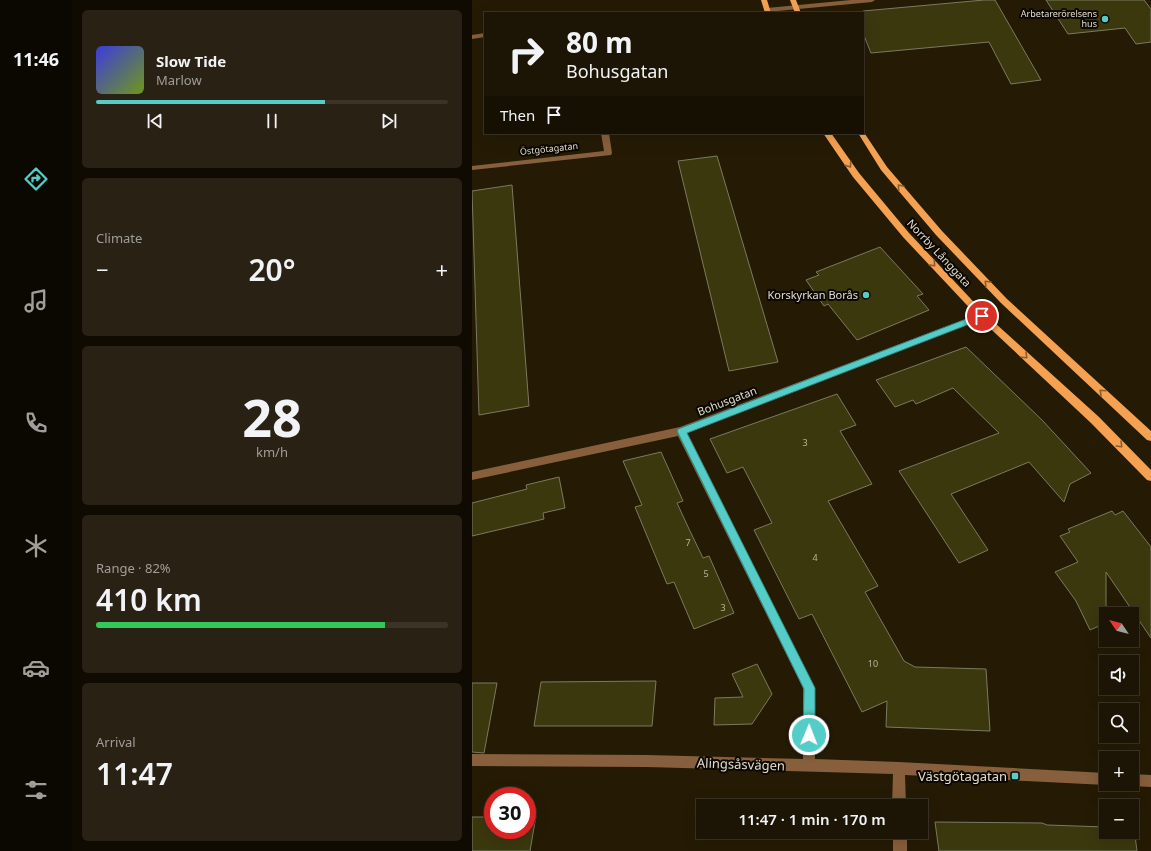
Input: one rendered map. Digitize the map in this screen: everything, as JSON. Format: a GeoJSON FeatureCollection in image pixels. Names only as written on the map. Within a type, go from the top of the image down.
{"type":"FeatureCollection","features":[{"type":"Feature","properties":{"kind":"main road"},"geometry":{"type":"LineString","coordinates":[[764,0],[768,11]]}},
{"type":"Feature","properties":{"kind":"main road"},"geometry":{"type":"LineString","coordinates":[[793,0],[796,10]]}},
{"type":"Feature","properties":{"kind":"main road","name":"Norrby Långgata"},"geometry":{"type":"LineString","coordinates":[[828,134],[856,175],[906,235],[982,316],[1095,420],[1151,477]]}},
{"type":"Feature","properties":{"kind":"main road","name":"Norrby Långgata"},"geometry":{"type":"LineString","coordinates":[[863,134],[884,168],[949,244],[1004,301],[1151,437]]}},
{"type":"Feature","properties":{"kind":"street"},"geometry":{"type":"LineString","coordinates":[[768,11],[796,10],[872,0]]}},
{"type":"Feature","properties":{"kind":"street"},"geometry":{"type":"LineString","coordinates":[[472,36],[484,35]]}},
{"type":"Feature","properties":{"kind":"street","name":"Östgötagatan"},"geometry":{"type":"LineString","coordinates":[[472,168],[608,153],[605,134]]}},
{"type":"Feature","properties":{"kind":"street","name":"Bohusgatan"},"geometry":{"type":"LineString","coordinates":[[472,476],[681,431],[982,316]]}},
{"type":"Feature","properties":{"kind":"street"},"geometry":{"type":"LineString","coordinates":[[681,431],[809,688],[809,766]]}},
{"type":"Feature","properties":{"kind":"street","name":"Alingsåsvägen"},"geometry":{"type":"LineString","coordinates":[[472,760],[647,762],[899,768],[1099,779]]}},
{"type":"Feature","properties":{"kind":"street"},"geometry":{"type":"LineString","coordinates":[[899,768],[899,799]]}},
{"type":"Feature","properties":{"kind":"street"},"geometry":{"type":"LineString","coordinates":[[1139,780],[1151,781]]}},
{"type":"Feature","properties":{"kind":"street"},"geometry":{"type":"LineString","coordinates":[[900,839],[900,851]]}},
{"type":"Feature","properties":{"kind":"building"},"geometry":{"type":"Polygon","coordinates":[[[995,0],[1041,80],[1011,84],[989,42],[871,53],[864,36],[863,11],[995,0]]]}},
{"type":"Feature","properties":{"kind":"building","name":"Arbetarerörelsens hus"},"geometry":{"type":"Polygon","coordinates":[[[1046,0],[1144,0],[1151,9],[1151,42],[1136,44],[1125,28],[1068,34],[1046,0]]]}},
{"type":"Feature","properties":{"kind":"building"},"geometry":{"type":"Polygon","coordinates":[[[717,156],[778,362],[729,371],[678,161],[717,156]]]}},
{"type":"Feature","properties":{"kind":"building"},"geometry":{"type":"Polygon","coordinates":[[[512,185],[529,406],[479,415],[472,191],[512,185]]]}},
{"type":"Feature","properties":{"kind":"building","name":"Korskyrkan Borås"},"geometry":{"type":"Polygon","coordinates":[[[880,247],[923,294],[917,296],[929,310],[857,340],[828,304],[824,306],[806,280],[819,275],[816,272],[880,247]]]}},
{"type":"Feature","properties":{"kind":"building"},"geometry":{"type":"Polygon","coordinates":[[[966,347],[1042,420],[1091,473],[1070,484],[1064,502],[1029,462],[951,494],[988,550],[959,563],[899,471],[999,433],[953,388],[916,404],[913,400],[895,407],[876,380],[966,347]]]}},
{"type":"Feature","properties":{"kind":"building"},"geometry":{"type":"Polygon","coordinates":[[[837,394],[856,425],[840,431],[872,484],[828,501],[878,586],[865,592],[904,661],[915,667],[986,669],[990,731],[886,727],[887,701],[862,712],[812,614],[799,619],[754,530],[772,523],[743,467],[727,473],[710,439],[837,394]]]}},
{"type":"Feature","properties":{"kind":"building"},"geometry":{"type":"Polygon","coordinates":[[[661,452],[683,501],[677,503],[703,558],[709,556],[734,613],[694,629],[674,582],[667,584],[635,507],[642,505],[623,461],[661,452]]]}},
{"type":"Feature","properties":{"kind":"building"},"geometry":{"type":"Polygon","coordinates":[[[559,477],[565,508],[543,513],[544,519],[472,536],[472,503],[527,489],[526,485],[559,477]]]}},
{"type":"Feature","properties":{"kind":"building"},"geometry":{"type":"Polygon","coordinates":[[[1112,511],[1115,515],[1123,511],[1151,547],[1151,638],[1139,620],[1139,607],[1130,607],[1106,572],[1106,607],[1099,607],[1099,626],[1090,630],[1076,601],[1055,572],[1078,562],[1060,536],[1070,532],[1068,529],[1112,511]]]}},
{"type":"Feature","properties":{"kind":"building"},"geometry":{"type":"Polygon","coordinates":[[[757,664],[772,694],[752,724],[714,725],[715,698],[743,697],[732,674],[757,664]]]}},
{"type":"Feature","properties":{"kind":"building"},"geometry":{"type":"Polygon","coordinates":[[[656,681],[652,726],[534,726],[541,682],[656,681]]]}},
{"type":"Feature","properties":{"kind":"building"},"geometry":{"type":"Polygon","coordinates":[[[472,683],[497,683],[484,753],[472,752],[472,683]]]}},
{"type":"Feature","properties":{"kind":"building"},"geometry":{"type":"Polygon","coordinates":[[[472,817],[484,817],[484,839],[532,839],[530,851],[472,851],[472,817]]]}},
{"type":"Feature","properties":{"kind":"building"},"geometry":{"type":"Polygon","coordinates":[[[935,822],[1042,823],[1047,825],[1099,827],[1099,839],[1135,839],[1137,851],[939,851],[935,822]]]}},
{"type":"Feature","properties":{"kind":"place","name":"Arbetarerörelsens hus"},"geometry":{"type":"Point","coordinates":[1105,19]}},
{"type":"Feature","properties":{"kind":"place","name":"Korskyrkan Borås"},"geometry":{"type":"Point","coordinates":[866,295]}},
{"type":"Feature","properties":{"kind":"place","name":"Västgötagatan"},"geometry":{"type":"Point","coordinates":[1015,776]}},
{"type":"Feature","properties":{"kind":"route"},"geometry":{"type":"LineString","coordinates":[[809,735],[809,688],[681,431],[982,316]]}}]}
